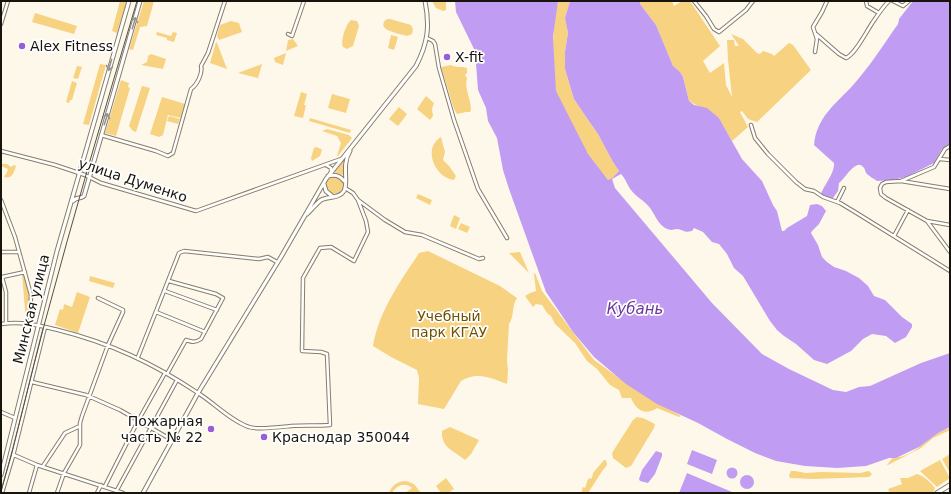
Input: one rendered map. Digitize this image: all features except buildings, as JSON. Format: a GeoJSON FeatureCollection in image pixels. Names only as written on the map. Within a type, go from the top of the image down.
{"type":"FeatureCollection","features":[{"type":"Feature","properties":{"kind":"highway"},"geometry":{"type":"LineString","coordinates":[[937,493],[950,486]]}},
{"type":"Feature","properties":{"kind":"highway"},"geometry":{"type":"LineString","coordinates":[[941,493],[950,486]]}},
{"type":"Feature","properties":{"kind":"main road","name":"Минская улица"},"geometry":{"type":"LineString","coordinates":[[1,475],[38,325],[70,206],[130,1]]}},
{"type":"Feature","properties":{"kind":"main road"},"geometry":{"type":"LineString","coordinates":[[70,206],[75,199],[84,196],[88,177],[140,1]]}},
{"type":"Feature","properties":{"kind":"main road"},"geometry":{"type":"LineString","coordinates":[[143,493],[198,393],[324,182],[416,66],[421,57],[427,38],[425,1]]}},
{"type":"Feature","properties":{"kind":"main road"},"geometry":{"type":"LineString","coordinates":[[303,219],[320,201],[327,197],[336,196],[342,193],[345,188],[346,159],[354,144]]}},
{"type":"Feature","properties":{"kind":"main road"},"geometry":{"type":"LineString","coordinates":[[342,158],[345,157],[346,159]]}},
{"type":"Feature","properties":{"kind":"main road"},"geometry":{"type":"LineString","coordinates":[[328,176],[339,176],[343,179],[345,184]]}},
{"type":"Feature","properties":{"kind":"main road"},"geometry":{"type":"LineString","coordinates":[[324,182],[326,192],[330,195],[336,196]]}},
{"type":"Feature","properties":{"kind":"main road"},"geometry":{"type":"LineString","coordinates":[[76,188],[76,195],[78,198]]}},
{"type":"Feature","properties":{"kind":"street"},"geometry":{"type":"LineString","coordinates":[[1,24],[8,1]]}},
{"type":"Feature","properties":{"kind":"street"},"geometry":{"type":"LineString","coordinates":[[101,135],[168,156],[173,153],[191,89],[197,84],[202,69],[201,66],[208,53],[225,1]]}},
{"type":"Feature","properties":{"kind":"street"},"geometry":{"type":"LineString","coordinates":[[288,34],[292,36],[304,1]]}},
{"type":"Feature","properties":{"kind":"street"},"geometry":{"type":"LineString","coordinates":[[694,1],[714,29],[719,32],[746,10],[752,1]]}},
{"type":"Feature","properties":{"kind":"street"},"geometry":{"type":"LineString","coordinates":[[815,52],[817,39],[813,28],[826,1]]}},
{"type":"Feature","properties":{"kind":"street"},"geometry":{"type":"LineString","coordinates":[[866,1],[867,6],[879,13]]}},
{"type":"Feature","properties":{"kind":"street"},"geometry":{"type":"LineString","coordinates":[[816,34],[839,54],[846,58],[856,49],[879,13],[889,1]]}},
{"type":"Feature","properties":{"kind":"street"},"geometry":{"type":"LineString","coordinates":[[893,1],[903,6],[909,1]]}},
{"type":"Feature","properties":{"kind":"street"},"geometry":{"type":"LineString","coordinates":[[427,38],[435,44],[439,68],[454,120],[478,189],[507,238]]}},
{"type":"Feature","properties":{"kind":"street"},"geometry":{"type":"LineString","coordinates":[[751,125],[755,138],[768,154],[805,189],[837,202],[855,212],[950,271]]}},
{"type":"Feature","properties":{"kind":"street"},"geometry":{"type":"LineString","coordinates":[[901,181],[931,168],[940,159],[945,149],[950,146]]}},
{"type":"Feature","properties":{"kind":"street","name":"улица Думенко"},"geometry":{"type":"LineString","coordinates":[[1,151],[55,165],[101,182],[196,211],[342,158]]}},
{"type":"Feature","properties":{"kind":"street"},"geometry":{"type":"LineString","coordinates":[[940,159],[950,160]]}},
{"type":"Feature","properties":{"kind":"street"},"geometry":{"type":"LineString","coordinates":[[326,165],[330,167],[331,173]]}},
{"type":"Feature","properties":{"kind":"street"},"geometry":{"type":"LineString","coordinates":[[950,189],[901,181],[884,183],[880,188],[880,192],[886,198],[927,221],[950,225]]}},
{"type":"Feature","properties":{"kind":"street"},"geometry":{"type":"LineString","coordinates":[[1,324],[30,323],[108,345],[138,357],[198,393],[238,421],[251,428],[330,425],[327,354],[321,352],[302,352],[302,278],[320,248],[330,248],[354,261],[368,232],[366,221],[358,200],[353,192],[345,188]]}},
{"type":"Feature","properties":{"kind":"street"},"geometry":{"type":"LineString","coordinates":[[837,202],[844,188]]}},
{"type":"Feature","properties":{"kind":"street","name":"Минская улица"},"geometry":{"type":"LineString","coordinates":[[1,200],[19,252],[31,295],[30,323]]}},
{"type":"Feature","properties":{"kind":"street"},"geometry":{"type":"LineString","coordinates":[[358,200],[385,220],[405,232],[422,235],[479,259],[483,258]]}},
{"type":"Feature","properties":{"kind":"street"},"geometry":{"type":"LineString","coordinates":[[894,236],[908,210]]}},
{"type":"Feature","properties":{"kind":"street"},"geometry":{"type":"LineString","coordinates":[[927,221],[950,252]]}},
{"type":"Feature","properties":{"kind":"street"},"geometry":{"type":"LineString","coordinates":[[138,357],[179,253],[184,251],[259,259],[268,257],[277,262]]}},
{"type":"Feature","properties":{"kind":"street"},"geometry":{"type":"LineString","coordinates":[[1,252],[19,252]]}},
{"type":"Feature","properties":{"kind":"street"},"geometry":{"type":"LineString","coordinates":[[6,323],[6,292],[2,278],[25,272]]}},
{"type":"Feature","properties":{"kind":"street"},"geometry":{"type":"LineString","coordinates":[[104,486],[138,420],[186,340],[196,342],[201,339],[223,297],[169,281]]}},
{"type":"Feature","properties":{"kind":"street"},"geometry":{"type":"LineString","coordinates":[[165,291],[217,310]]}},
{"type":"Feature","properties":{"kind":"street"},"geometry":{"type":"LineString","coordinates":[[57,493],[64,474],[80,445],[80,426],[82,416],[108,345],[123,310],[98,298]]}},
{"type":"Feature","properties":{"kind":"street"},"geometry":{"type":"LineString","coordinates":[[156,312],[205,332]]}},
{"type":"Feature","properties":{"kind":"street","name":"Минская улица"},"geometry":{"type":"LineString","coordinates":[[2,493],[14,455],[45,327]]}},
{"type":"Feature","properties":{"kind":"street"},"geometry":{"type":"LineString","coordinates":[[117,490],[177,380]]}},
{"type":"Feature","properties":{"kind":"street"},"geometry":{"type":"LineString","coordinates":[[32,382],[86,395],[120,410],[172,440]]}},
{"type":"Feature","properties":{"kind":"street"},"geometry":{"type":"LineString","coordinates":[[1,412],[16,418]]}},
{"type":"Feature","properties":{"kind":"street"},"geometry":{"type":"LineString","coordinates":[[43,466],[65,434],[68,431],[80,426]]}},
{"type":"Feature","properties":{"kind":"street"},"geometry":{"type":"LineString","coordinates":[[14,455],[64,474],[123,493]]}},
{"type":"Feature","properties":{"kind":"street"},"geometry":{"type":"LineString","coordinates":[[29,493],[37,464]]}},
{"type":"Feature","properties":{"kind":"street"},"geometry":{"type":"LineString","coordinates":[[97,493],[101,485]]}},
{"type":"Feature","properties":{"kind":"green space"},"geometry":{"type":"Polygon","coordinates":[[[120,1],[127,1],[117,33],[112,31],[120,1]]]}},
{"type":"Feature","properties":{"kind":"green space"},"geometry":{"type":"Polygon","coordinates":[[[144,1],[154,1],[147,26],[140,27],[133,50],[129,49],[144,1]]]}},
{"type":"Feature","properties":{"kind":"green space"},"geometry":{"type":"Polygon","coordinates":[[[432,1],[446,1],[446,10],[443,11],[436,8],[432,1]]]}},
{"type":"Feature","properties":{"kind":"green space"},"geometry":{"type":"Polygon","coordinates":[[[558,1],[570,1],[565,18],[568,33],[565,52],[565,69],[574,99],[598,134],[619,171],[608,180],[578,140],[556,99],[553,43],[555,15],[558,1]]]}},
{"type":"Feature","properties":{"kind":"green space"},"geometry":{"type":"Polygon","coordinates":[[[640,1],[672,1],[674,6],[682,1],[690,1],[720,46],[703,61],[710,73],[724,63],[726,85],[732,97],[727,40],[734,40],[735,46],[739,46],[731,34],[743,39],[757,53],[760,54],[763,51],[774,56],[789,43],[793,45],[811,70],[757,122],[748,119],[742,111],[740,112],[748,127],[732,141],[719,118],[689,101],[683,77],[673,66],[656,25],[640,4],[640,1]]]}},
{"type":"Feature","properties":{"kind":"green space"},"geometry":{"type":"Polygon","coordinates":[[[35,13],[77,26],[74,34],[32,22],[35,13]]]}},
{"type":"Feature","properties":{"kind":"green space"},"geometry":{"type":"Polygon","coordinates":[[[387,19],[411,25],[413,29],[412,34],[407,36],[387,30],[383,25],[387,19]]]}},
{"type":"Feature","properties":{"kind":"green space"},"geometry":{"type":"Polygon","coordinates":[[[351,20],[357,21],[359,26],[353,46],[347,49],[343,47],[342,41],[345,29],[351,20]]]}},
{"type":"Feature","properties":{"kind":"green space"},"geometry":{"type":"Polygon","coordinates":[[[231,21],[239,23],[242,32],[219,40],[217,36],[220,25],[231,21]]]}},
{"type":"Feature","properties":{"kind":"green space"},"geometry":{"type":"Polygon","coordinates":[[[157,32],[171,36],[173,32],[177,33],[174,42],[156,35],[157,32]]]}},
{"type":"Feature","properties":{"kind":"green space"},"geometry":{"type":"Polygon","coordinates":[[[391,35],[398,37],[394,50],[388,48],[391,35]]]}},
{"type":"Feature","properties":{"kind":"green space"},"geometry":{"type":"Polygon","coordinates":[[[293,39],[298,46],[286,51],[288,40],[293,39]]]}},
{"type":"Feature","properties":{"kind":"green space"},"geometry":{"type":"Polygon","coordinates":[[[216,42],[217,43],[227,69],[210,63],[216,42]]]}},
{"type":"Feature","properties":{"kind":"green space"},"geometry":{"type":"Polygon","coordinates":[[[286,53],[283,65],[275,62],[274,58],[286,53]]]}},
{"type":"Feature","properties":{"kind":"green space"},"geometry":{"type":"Polygon","coordinates":[[[151,54],[166,59],[163,69],[141,65],[147,62],[148,56],[151,54]]]}},
{"type":"Feature","properties":{"kind":"green space"},"geometry":{"type":"Polygon","coordinates":[[[100,64],[106,65],[89,125],[83,124],[100,64]]]}},
{"type":"Feature","properties":{"kind":"green space"},"geometry":{"type":"Polygon","coordinates":[[[262,64],[258,78],[238,73],[262,64]]]}},
{"type":"Feature","properties":{"kind":"green space"},"geometry":{"type":"Polygon","coordinates":[[[451,65],[467,68],[467,73],[465,75],[467,78],[466,86],[471,106],[470,112],[457,114],[454,109],[441,67],[451,65]]]}},
{"type":"Feature","properties":{"kind":"green space"},"geometry":{"type":"Polygon","coordinates":[[[77,66],[82,67],[78,79],[73,78],[77,66]]]}},
{"type":"Feature","properties":{"kind":"green space"},"geometry":{"type":"Polygon","coordinates":[[[121,80],[129,83],[128,87],[130,88],[116,136],[105,133],[121,80]]]}},
{"type":"Feature","properties":{"kind":"green space"},"geometry":{"type":"Polygon","coordinates":[[[72,81],[77,83],[72,100],[70,100],[69,103],[66,102],[72,81]]]}},
{"type":"Feature","properties":{"kind":"green space"},"geometry":{"type":"Polygon","coordinates":[[[142,86],[150,88],[136,132],[129,126],[142,86]]]}},
{"type":"Feature","properties":{"kind":"green space"},"geometry":{"type":"Polygon","coordinates":[[[301,92],[307,94],[303,118],[294,116],[301,92]]]}},
{"type":"Feature","properties":{"kind":"green space"},"geometry":{"type":"Polygon","coordinates":[[[332,94],[350,99],[346,113],[328,108],[332,94]]]}},
{"type":"Feature","properties":{"kind":"green space"},"geometry":{"type":"Polygon","coordinates":[[[426,96],[434,103],[432,109],[433,116],[430,120],[417,109],[426,96]]]}},
{"type":"Feature","properties":{"kind":"green space"},"geometry":{"type":"Polygon","coordinates":[[[162,97],[185,104],[181,118],[168,115],[163,135],[159,137],[150,134],[162,97]]]}},
{"type":"Feature","properties":{"kind":"green space"},"geometry":{"type":"Polygon","coordinates":[[[399,107],[407,114],[398,126],[389,119],[399,107]]]}},
{"type":"Feature","properties":{"kind":"green space"},"geometry":{"type":"Polygon","coordinates":[[[169,116],[180,119],[178,124],[167,121],[169,116]]]}},
{"type":"Feature","properties":{"kind":"green space"},"geometry":{"type":"Polygon","coordinates":[[[310,118],[351,130],[350,133],[309,121],[310,118]]]}},
{"type":"Feature","properties":{"kind":"green space"},"geometry":{"type":"Polygon","coordinates":[[[327,129],[349,135],[352,138],[338,156],[341,143],[337,136],[322,131],[327,129]]]}},
{"type":"Feature","properties":{"kind":"green space"},"geometry":{"type":"Polygon","coordinates":[[[441,137],[445,152],[443,160],[456,176],[454,180],[441,174],[433,162],[432,148],[435,142],[441,137]]]}},
{"type":"Feature","properties":{"kind":"green space"},"geometry":{"type":"Polygon","coordinates":[[[316,147],[322,150],[320,156],[312,161],[311,158],[314,148],[316,147]]]}},
{"type":"Feature","properties":{"kind":"green space"},"geometry":{"type":"Polygon","coordinates":[[[344,159],[343,175],[334,172],[334,171],[344,159]]]}},
{"type":"Feature","properties":{"kind":"green space"},"geometry":{"type":"Polygon","coordinates":[[[1,164],[7,164],[11,167],[14,165],[16,166],[11,176],[4,177],[8,169],[1,166],[1,164]]]}},
{"type":"Feature","properties":{"kind":"green space"},"geometry":{"type":"Polygon","coordinates":[[[335,176],[341,179],[344,185],[341,191],[335,194],[329,191],[326,185],[329,179],[335,176]]]}},
{"type":"Feature","properties":{"kind":"green space"},"geometry":{"type":"Polygon","coordinates":[[[418,194],[432,200],[430,205],[416,198],[418,194]]]}},
{"type":"Feature","properties":{"kind":"green space"},"geometry":{"type":"Polygon","coordinates":[[[454,215],[460,218],[456,229],[450,226],[454,215]]]}},
{"type":"Feature","properties":{"kind":"green space"},"geometry":{"type":"Polygon","coordinates":[[[461,223],[470,227],[467,233],[458,229],[461,223]]]}},
{"type":"Feature","properties":{"kind":"green space","name":"Учебный парк КГАУ"},"geometry":{"type":"Polygon","coordinates":[[[428,251],[500,286],[517,298],[509,324],[507,384],[484,376],[473,376],[467,378],[461,381],[444,409],[418,404],[419,378],[417,370],[373,346],[380,321],[391,297],[419,253],[428,251]]]}},
{"type":"Feature","properties":{"kind":"green space"},"geometry":{"type":"Polygon","coordinates":[[[520,252],[529,273],[509,253],[520,252]]]}},
{"type":"Feature","properties":{"kind":"green space"},"geometry":{"type":"Polygon","coordinates":[[[535,273],[542,291],[594,360],[636,390],[681,416],[679,417],[657,408],[649,412],[645,412],[635,406],[631,398],[622,398],[619,390],[610,385],[597,369],[587,361],[575,343],[555,324],[551,316],[542,305],[536,304],[533,307],[525,296],[536,291],[535,273]]]}},
{"type":"Feature","properties":{"kind":"green space"},"geometry":{"type":"Polygon","coordinates":[[[22,274],[24,274],[29,295],[29,321],[26,321],[22,274]]]}},
{"type":"Feature","properties":{"kind":"green space"},"geometry":{"type":"Polygon","coordinates":[[[90,276],[115,283],[113,288],[89,281],[90,276]]]}},
{"type":"Feature","properties":{"kind":"green space"},"geometry":{"type":"Polygon","coordinates":[[[77,292],[90,297],[78,333],[55,325],[60,309],[63,310],[64,304],[72,307],[77,292]]]}},
{"type":"Feature","properties":{"kind":"green space"},"geometry":{"type":"Polygon","coordinates":[[[637,417],[643,418],[655,424],[631,466],[626,468],[613,458],[612,453],[633,420],[637,417]]]}},
{"type":"Feature","properties":{"kind":"green space"},"geometry":{"type":"Polygon","coordinates":[[[450,427],[479,440],[471,454],[465,460],[449,449],[444,442],[442,431],[450,427]]]}},
{"type":"Feature","properties":{"kind":"green space"},"geometry":{"type":"Polygon","coordinates":[[[950,428],[950,430],[933,438],[921,448],[887,465],[893,457],[906,455],[917,449],[933,436],[950,428]]]}},
{"type":"Feature","properties":{"kind":"green space"},"geometry":{"type":"Polygon","coordinates":[[[950,454],[950,473],[942,459],[950,454]]]}},
{"type":"Feature","properties":{"kind":"green space"},"geometry":{"type":"Polygon","coordinates":[[[604,460],[606,460],[607,465],[588,493],[581,493],[583,487],[585,488],[588,479],[592,478],[593,473],[604,460]]]}},
{"type":"Feature","properties":{"kind":"green space"},"geometry":{"type":"Polygon","coordinates":[[[940,460],[950,478],[937,487],[920,471],[940,460]]]}},
{"type":"Feature","properties":{"kind":"green space"},"geometry":{"type":"Polygon","coordinates":[[[791,471],[806,473],[860,473],[869,471],[872,474],[869,477],[813,479],[790,478],[789,475],[791,471]]]}},
{"type":"Feature","properties":{"kind":"green space"},"geometry":{"type":"Polygon","coordinates":[[[917,474],[922,476],[935,488],[932,493],[890,493],[888,489],[902,484],[900,478],[908,478],[917,474]]]}},
{"type":"Feature","properties":{"kind":"green space"},"geometry":{"type":"Polygon","coordinates":[[[446,478],[454,489],[448,493],[441,493],[436,486],[446,478]]]}},
{"type":"Feature","properties":{"kind":"green space"},"geometry":{"type":"Polygon","coordinates":[[[406,481],[414,484],[421,493],[405,493],[412,488],[407,485],[401,485],[392,493],[389,493],[396,484],[406,481]]]}},
{"type":"Feature","properties":{"kind":"water","name":"Кубань"},"geometry":{"type":"Polygon","coordinates":[[[455,1],[558,1],[553,37],[556,91],[588,154],[608,180],[619,171],[598,134],[574,99],[565,69],[565,52],[568,33],[565,18],[570,1],[640,1],[640,4],[656,25],[673,66],[683,77],[689,101],[694,105],[707,108],[719,118],[742,159],[762,181],[777,211],[782,231],[807,216],[810,205],[817,204],[822,206],[826,211],[819,224],[811,233],[818,245],[822,257],[834,267],[859,278],[868,286],[874,296],[885,300],[902,317],[912,324],[912,327],[906,337],[895,343],[886,336],[872,334],[863,339],[851,351],[827,364],[814,360],[777,330],[743,276],[734,268],[727,254],[719,244],[712,242],[703,232],[694,228],[692,231],[687,232],[677,229],[671,230],[664,227],[648,206],[635,195],[621,174],[612,179],[615,188],[712,303],[762,354],[789,369],[833,390],[846,392],[859,387],[870,386],[921,363],[950,353],[950,427],[938,433],[919,447],[896,458],[889,458],[866,466],[837,468],[805,466],[776,461],[755,453],[698,423],[657,404],[626,384],[594,357],[573,332],[546,292],[503,170],[497,138],[488,121],[486,108],[478,90],[475,51],[456,12],[455,1]]]}},
{"type":"Feature","properties":{"kind":"water"},"geometry":{"type":"Polygon","coordinates":[[[913,1],[950,1],[950,143],[942,149],[934,163],[906,177],[877,181],[866,173],[864,167],[857,165],[839,183],[838,191],[833,198],[830,199],[821,194],[833,171],[834,163],[814,145],[819,126],[828,111],[866,70],[898,24],[899,19],[913,1]]]}},
{"type":"Feature","properties":{"kind":"water"},"geometry":{"type":"Polygon","coordinates":[[[692,450],[717,460],[712,474],[687,464],[692,450]]]}},
{"type":"Feature","properties":{"kind":"water"},"geometry":{"type":"Polygon","coordinates":[[[656,451],[662,453],[662,456],[655,474],[648,483],[640,481],[639,479],[642,470],[656,451]]]}},
{"type":"Feature","properties":{"kind":"water"},"geometry":{"type":"Polygon","coordinates":[[[730,468],[734,468],[736,469],[736,477],[730,478],[727,475],[727,471],[730,468]]]}},
{"type":"Feature","properties":{"kind":"water"},"geometry":{"type":"Polygon","coordinates":[[[687,473],[732,492],[732,493],[679,493],[687,473]]]}},
{"type":"Feature","properties":{"kind":"water"},"geometry":{"type":"Polygon","coordinates":[[[744,475],[750,475],[754,479],[754,485],[750,489],[744,489],[740,485],[740,479],[744,475]]]}},
{"type":"Feature","properties":{"kind":"tram line"},"geometry":{"type":"LineString","coordinates":[[1,492],[67,241],[137,1]]}},
{"type":"Feature","properties":{"kind":"place","name":"Alex Fitness"},"geometry":{"type":"Point","coordinates":[22,46]}},
{"type":"Feature","properties":{"kind":"place","name":"X-fit"},"geometry":{"type":"Point","coordinates":[447,57]}},
{"type":"Feature","properties":{"kind":"place","name":"Пожарная часть № 22"},"geometry":{"type":"Point","coordinates":[211,429]}},
{"type":"Feature","properties":{"kind":"place","name":"Краснодар 350044"},"geometry":{"type":"Point","coordinates":[264,437]}}]}
